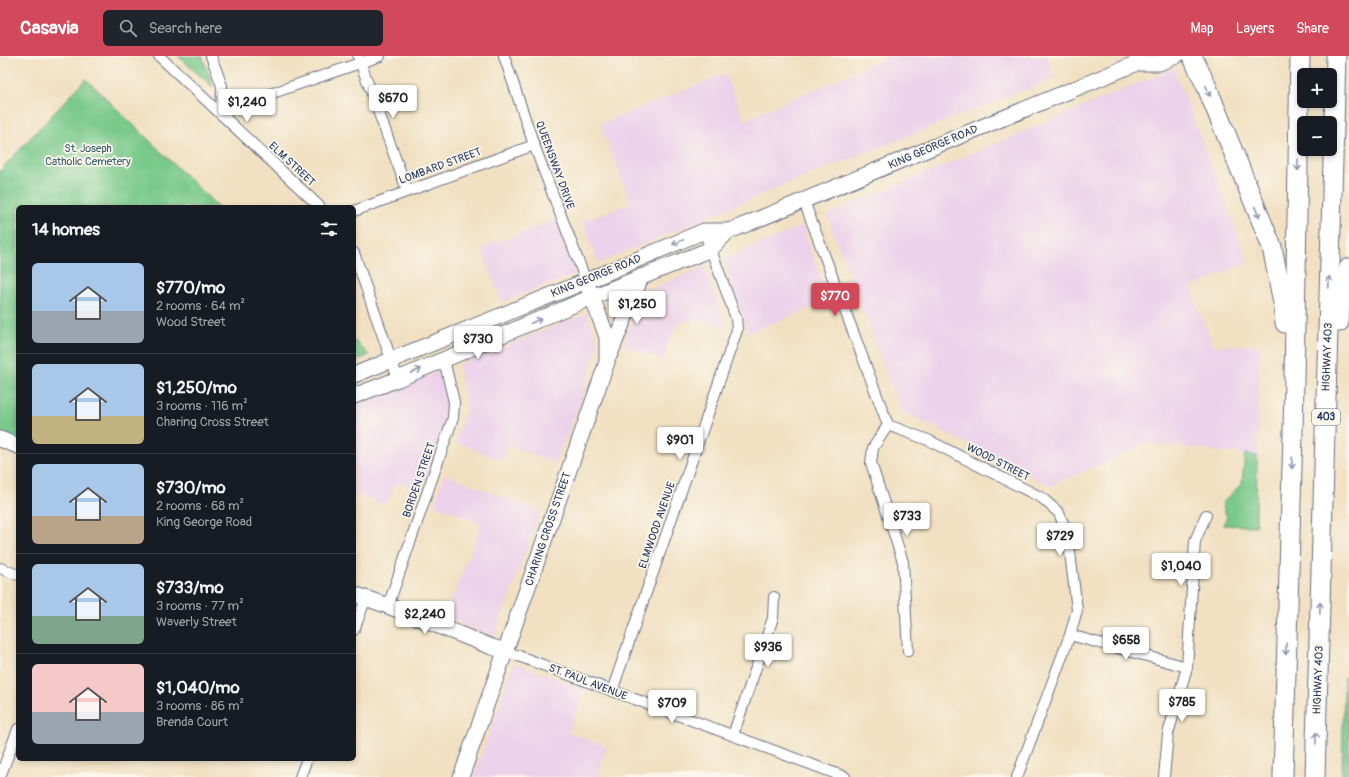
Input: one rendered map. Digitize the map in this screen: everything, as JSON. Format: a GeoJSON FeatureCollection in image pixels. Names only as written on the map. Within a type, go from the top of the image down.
{"type":"FeatureCollection","features":[{"type":"Feature","properties":{"kind":"highway"},"geometry":{"type":"LineString","coordinates":[[1192,56],[1206,85],[1272,248],[1284,308],[1288,402],[1293,433]]}},
{"type":"Feature","properties":{"kind":"highway"},"geometry":{"type":"LineString","coordinates":[[1283,777],[1293,433],[1300,56]]}},
{"type":"Feature","properties":{"kind":"highway","name":"HIGHWAY 403"},"geometry":{"type":"LineString","coordinates":[[1315,777],[1336,56]]}},
{"type":"Feature","properties":{"kind":"highway"},"geometry":{"type":"LineString","coordinates":[[1345,56],[1346,85],[1349,93]]}},
{"type":"Feature","properties":{"kind":"highway"},"geometry":{"type":"LineString","coordinates":[[1324,475],[1331,431],[1340,307],[1349,268]]}},
{"type":"Feature","properties":{"kind":"main road","name":"KING GEORGE ROAD"},"geometry":{"type":"LineString","coordinates":[[356,375],[704,231],[728,231],[804,201],[1140,59],[1159,63],[1176,56]]}},
{"type":"Feature","properties":{"kind":"main road","name":"KING GEORGE ROAD"},"geometry":{"type":"LineString","coordinates":[[356,395],[711,249],[728,231]]}},
{"type":"Feature","properties":{"kind":"main road"},"geometry":{"type":"LineString","coordinates":[[607,362],[641,278]]}},
{"type":"Feature","properties":{"kind":"main road","name":"CHARING CROSS STREET"},"geometry":{"type":"LineString","coordinates":[[461,777],[607,362],[607,337],[586,281]]}},
{"type":"Feature","properties":{"kind":"main road"},"geometry":{"type":"LineString","coordinates":[[0,439],[16,445]]}},
{"type":"Feature","properties":{"kind":"main road","name":"ST. PAUL AVENUE"},"geometry":{"type":"LineString","coordinates":[[360,596],[505,651]]}},
{"type":"Feature","properties":{"kind":"street","name":"ELM STREET"},"geometry":{"type":"LineString","coordinates":[[159,56],[318,205]]}},
{"type":"Feature","properties":{"kind":"street"},"geometry":{"type":"LineString","coordinates":[[211,56],[222,86],[222,114],[241,104],[359,60],[380,56]]}},
{"type":"Feature","properties":{"kind":"street","name":"QUEENSWAY DRIVE"},"geometry":{"type":"LineString","coordinates":[[504,56],[534,144],[586,281]]}},
{"type":"Feature","properties":{"kind":"street"},"geometry":{"type":"LineString","coordinates":[[359,60],[407,190]]}},
{"type":"Feature","properties":{"kind":"street","name":"LOMBARD STREET"},"geometry":{"type":"LineString","coordinates":[[356,210],[534,144]]}},
{"type":"Feature","properties":{"kind":"street"},"geometry":{"type":"LineString","coordinates":[[804,201],[888,425],[873,448],[872,462],[903,562],[908,650]]}},
{"type":"Feature","properties":{"kind":"street","name":"ELMWOOD AVENUE"},"geometry":{"type":"LineString","coordinates":[[612,691],[738,330],[736,318],[704,231]]}},
{"type":"Feature","properties":{"kind":"street"},"geometry":{"type":"LineString","coordinates":[[356,259],[398,379]]}},
{"type":"Feature","properties":{"kind":"street","name":"BORDEN STREET"},"geometry":{"type":"LineString","coordinates":[[388,606],[453,418],[454,402],[444,360]]}},
{"type":"Feature","properties":{"kind":"street","name":"WOOD STREET"},"geometry":{"type":"LineString","coordinates":[[888,425],[926,439],[1042,498],[1059,513],[1068,536],[1077,610],[1070,635],[1017,777]]}},
{"type":"Feature","properties":{"kind":"street"},"geometry":{"type":"LineString","coordinates":[[1164,777],[1168,734],[1187,667],[1195,541],[1206,515]]}},
{"type":"Feature","properties":{"kind":"street"},"geometry":{"type":"LineString","coordinates":[[0,568],[16,574]]}},
{"type":"Feature","properties":{"kind":"street"},"geometry":{"type":"LineString","coordinates":[[356,619],[360,596]]}},
{"type":"Feature","properties":{"kind":"street"},"geometry":{"type":"LineString","coordinates":[[733,735],[774,618],[774,597]]}},
{"type":"Feature","properties":{"kind":"street"},"geometry":{"type":"LineString","coordinates":[[1070,635],[1187,667]]}},
{"type":"Feature","properties":{"kind":"street","name":"ST. PAUL AVENUE"},"geometry":{"type":"LineString","coordinates":[[505,651],[845,777]]}},
{"type":"Feature","properties":{"kind":"street"},"geometry":{"type":"LineString","coordinates":[[0,777],[16,735]]}},
{"type":"Feature","properties":{"kind":"street"},"geometry":{"type":"LineString","coordinates":[[300,777],[306,761]]}},
{"type":"Feature","properties":{"kind":"shaded area"},"geometry":{"type":"Polygon","coordinates":[[[891,56],[1047,56],[1055,78],[772,190],[599,263],[582,221],[631,203],[600,124],[725,74],[744,120],[891,56]]]}},
{"type":"Feature","properties":{"kind":"shaded area"},"geometry":{"type":"Polygon","coordinates":[[[1174,68],[1248,262],[1192,287],[1201,317],[1214,346],[1260,345],[1258,456],[1148,443],[1050,486],[900,410],[827,215],[1174,68]]]}},
{"type":"Feature","properties":{"kind":"shaded area"},"geometry":{"type":"Polygon","coordinates":[[[556,220],[576,274],[502,302],[481,248],[556,220]]]}},
{"type":"Feature","properties":{"kind":"shaded area"},"geometry":{"type":"Polygon","coordinates":[[[802,226],[826,291],[827,301],[748,333],[723,259],[802,226]]]}},
{"type":"Feature","properties":{"kind":"shaded area"},"geometry":{"type":"Polygon","coordinates":[[[704,266],[727,327],[691,318],[674,328],[663,360],[623,346],[642,293],[704,266]]]}},
{"type":"Feature","properties":{"kind":"shaded area"},"geometry":{"type":"Polygon","coordinates":[[[587,313],[598,343],[582,397],[555,464],[509,445],[502,460],[455,442],[467,407],[458,365],[587,313]]]}},
{"type":"Feature","properties":{"kind":"shaded area"},"geometry":{"type":"Polygon","coordinates":[[[443,370],[451,406],[449,418],[422,490],[400,482],[393,488],[386,505],[357,494],[356,496],[356,405],[443,370]]]}},
{"type":"Feature","properties":{"kind":"shaded area"},"geometry":{"type":"Polygon","coordinates":[[[444,474],[540,512],[494,637],[444,617],[482,524],[434,504],[444,474]]]}},
{"type":"Feature","properties":{"kind":"shaded area"},"geometry":{"type":"Polygon","coordinates":[[[514,663],[585,689],[568,732],[607,747],[598,774],[605,777],[474,777],[514,663]]]}},
{"type":"Feature","properties":{"kind":"green space"},"geometry":{"type":"Polygon","coordinates":[[[178,56],[202,56],[213,87],[178,56]]]}},
{"type":"Feature","properties":{"kind":"green space","name":"St. Joseph Catholic Cemetery"},"geometry":{"type":"Polygon","coordinates":[[[86,79],[216,205],[16,205],[16,441],[0,434],[0,171],[86,79]]]}},
{"type":"Feature","properties":{"kind":"green space"},"geometry":{"type":"Polygon","coordinates":[[[356,342],[369,355],[356,361],[356,342]]]}},
{"type":"Feature","properties":{"kind":"green space"},"geometry":{"type":"Polygon","coordinates":[[[1245,454],[1257,456],[1256,526],[1223,525],[1227,517],[1222,503],[1242,483],[1245,454]]]}},
{"type":"Feature","properties":{"kind":"green space"},"geometry":{"type":"Polygon","coordinates":[[[1349,677],[1349,777],[1342,777],[1344,678],[1349,677]]]}}]}
